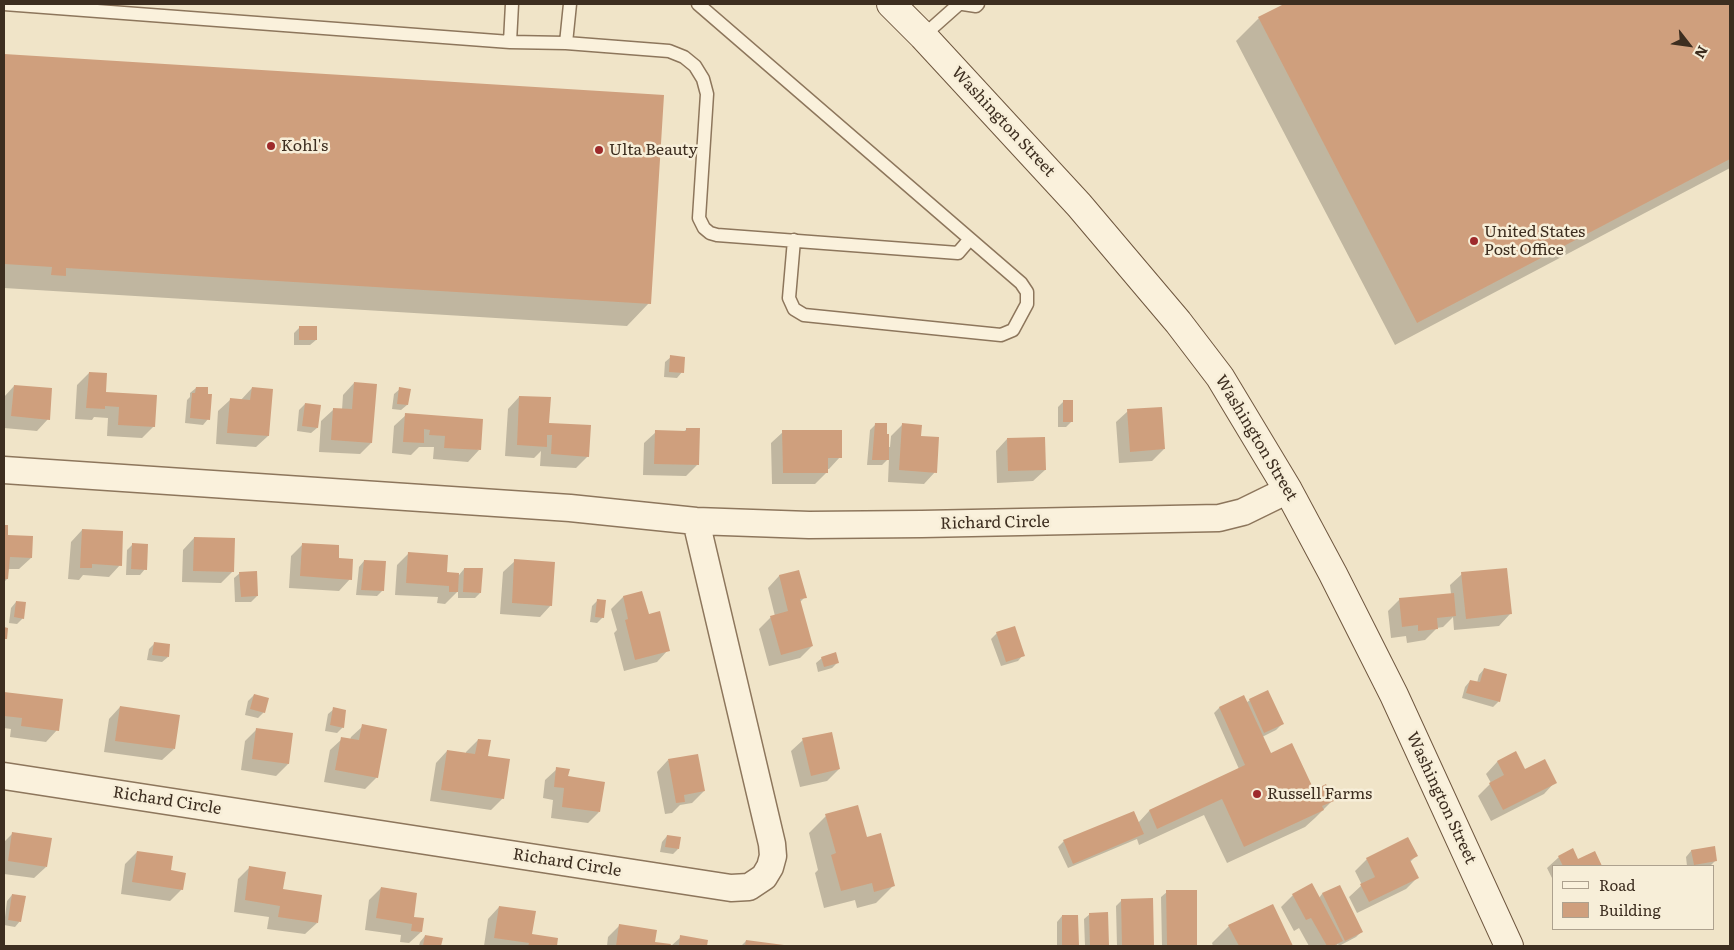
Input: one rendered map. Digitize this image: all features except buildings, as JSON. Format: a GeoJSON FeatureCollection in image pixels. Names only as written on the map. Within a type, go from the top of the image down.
{"type":"FeatureCollection","features":[{"type":"Feature","properties":{"kind":"main road","name":"Washington Street"},"geometry":{"type":"LineString","coordinates":[[891,4],[923,36],[1079,205],[1178,322],[1220,377],[1288,490],[1333,574],[1394,695],[1509,946]]}},
{"type":"Feature","properties":{"kind":"street","name":"Richard Circle"},"geometry":{"type":"LineString","coordinates":[[4,470],[570,508],[696,520],[818,525],[1219,518],[1243,512],[1288,490]]}},
{"type":"Feature","properties":{"kind":"street","name":"Richard Circle"},"geometry":{"type":"LineString","coordinates":[[4,776],[732,888],[749,887],[764,877],[774,856],[696,520]]}},
{"type":"Feature","properties":{"kind":"lane"},"geometry":{"type":"LineString","coordinates":[[4,4],[510,42],[566,43],[669,51],[690,61],[699,72],[707,94],[699,213],[701,225],[706,231],[714,234],[958,253],[970,240]]}},
{"type":"Feature","properties":{"kind":"lane"},"geometry":{"type":"LineString","coordinates":[[510,42],[512,4]]}},
{"type":"Feature","properties":{"kind":"lane"},"geometry":{"type":"LineString","coordinates":[[566,43],[570,4]]}},
{"type":"Feature","properties":{"kind":"lane"},"geometry":{"type":"LineString","coordinates":[[567,22],[578,4]]}},
{"type":"Feature","properties":{"kind":"lane"},"geometry":{"type":"LineString","coordinates":[[698,4],[1021,283],[1027,292],[1028,300],[1015,327],[1007,333],[997,335],[807,316],[800,314],[792,306],[789,298],[794,240]]}},
{"type":"Feature","properties":{"kind":"lane"},"geometry":{"type":"LineString","coordinates":[[923,36],[958,4]]}},
{"type":"Feature","properties":{"kind":"lane"},"geometry":{"type":"LineString","coordinates":[[963,4],[976,6],[978,4]]}},
{"type":"Feature","properties":{"kind":"place","name":"Kohl's"},"geometry":{"type":"Point","coordinates":[271,146]}},
{"type":"Feature","properties":{"kind":"place","name":"Ulta Beauty"},"geometry":{"type":"Point","coordinates":[599,150]}},
{"type":"Feature","properties":{"kind":"place","name":"United States Post Office"},"geometry":{"type":"Point","coordinates":[1474,241]}},
{"type":"Feature","properties":{"kind":"place","name":"Russell Farms"},"geometry":{"type":"Point","coordinates":[1257,794]}}]}
